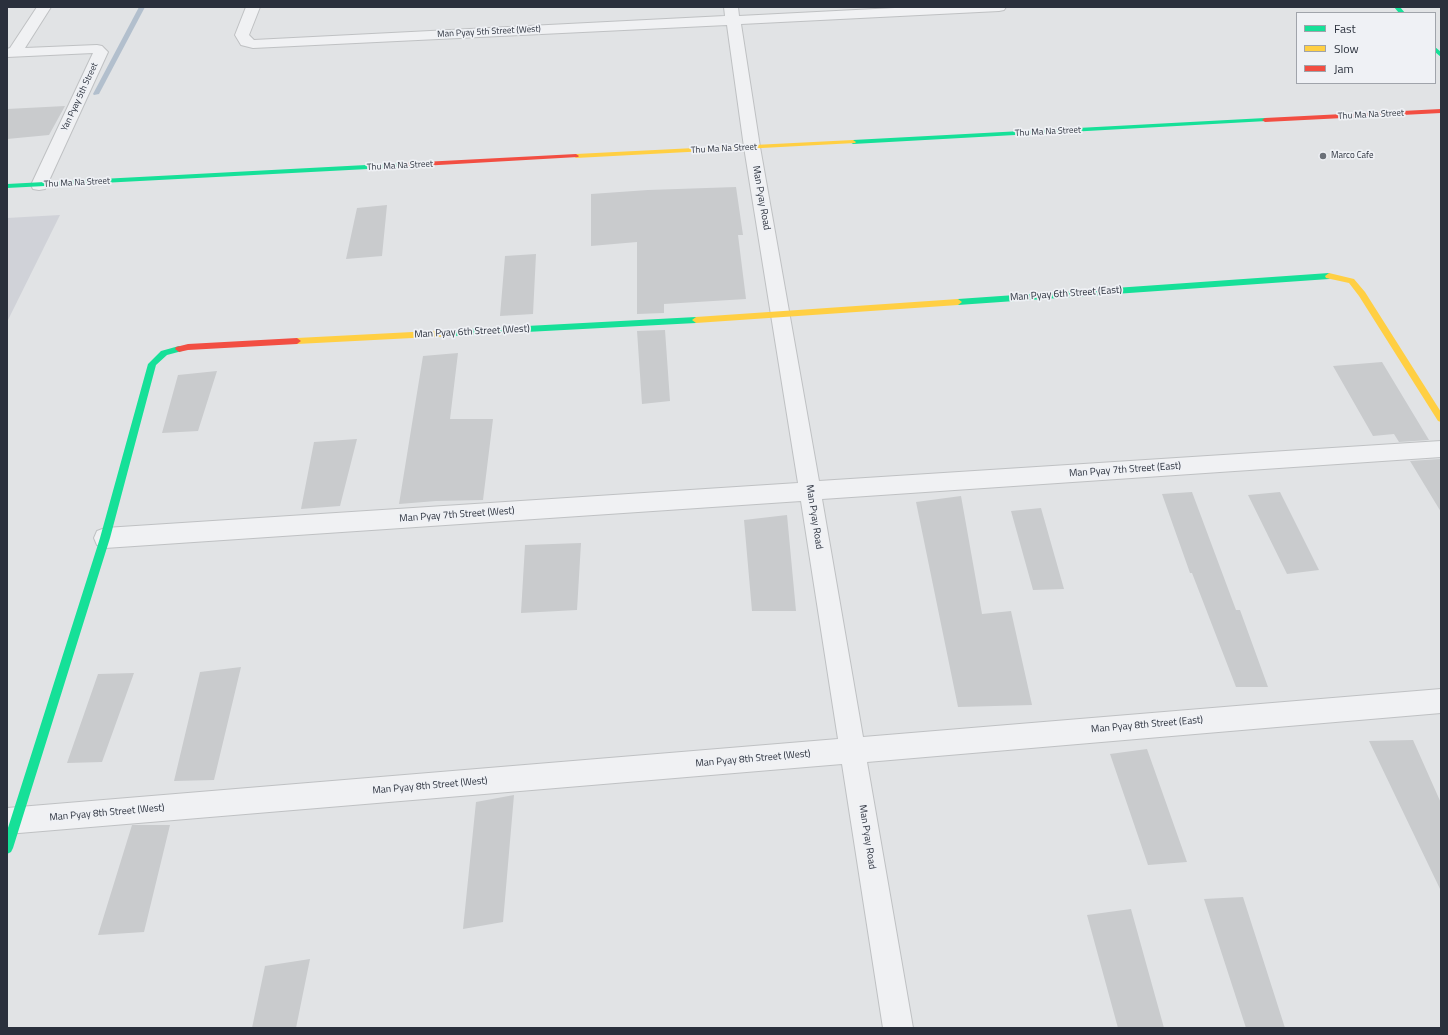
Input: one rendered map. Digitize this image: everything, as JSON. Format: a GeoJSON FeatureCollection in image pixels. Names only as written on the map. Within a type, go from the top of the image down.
{"type":"FeatureCollection","features":[{"type":"Feature","properties":{"kind":"street"},"geometry":{"type":"LineString","coordinates":[[10,53],[44,7]]}},
{"type":"Feature","properties":{"kind":"street","name":"Man Pyay 5th Street (West)"},"geometry":{"type":"LineString","coordinates":[[253,7],[242,35],[246,42],[253,44],[732,13],[999,7]]}},
{"type":"Feature","properties":{"kind":"street","name":"Man Pyay Road"},"geometry":{"type":"LineString","coordinates":[[732,13],[752,147],[898,1028]]}},
{"type":"Feature","properties":{"kind":"street","name":"Yan Pyay 5th Street"},"geometry":{"type":"LineString","coordinates":[[10,53],[98,49],[101,52],[39,185]]}},
{"type":"Feature","properties":{"kind":"street","name":"Thu Ma Na Street"},"geometry":{"type":"LineString","coordinates":[[7,186],[1441,111]]}},
{"type":"Feature","properties":{"kind":"street","name":"Man Pyay 6th Street (East)"},"geometry":{"type":"LineString","coordinates":[[781,315],[1328,276],[1351,281],[1362,294],[1441,419]]}},
{"type":"Feature","properties":{"kind":"street","name":"Man Pyay 6th Street (West)"},"geometry":{"type":"LineString","coordinates":[[105,538],[152,364],[164,353],[188,347],[781,315]]}},
{"type":"Feature","properties":{"kind":"street","name":"Man Pyay 7th Street (East)"},"geometry":{"type":"LineString","coordinates":[[810,491],[1441,448]]}},
{"type":"Feature","properties":{"kind":"street","name":"Man Pyay 7th Street (West)"},"geometry":{"type":"LineString","coordinates":[[105,538],[810,491]]}},
{"type":"Feature","properties":{"kind":"street"},"geometry":{"type":"LineString","coordinates":[[7,848],[11,821],[105,538]]}},
{"type":"Feature","properties":{"kind":"street","name":"Man Pyay 8th Street (East)"},"geometry":{"type":"LineString","coordinates":[[852,750],[1441,701]]}},
{"type":"Feature","properties":{"kind":"street","name":"Man Pyay 8th Street (West)"},"geometry":{"type":"LineString","coordinates":[[11,821],[852,750]]}},
{"type":"Feature","properties":{"kind":"shaded area"},"geometry":{"type":"Polygon","coordinates":[[[60,215],[7,322],[7,218],[60,215]]]}},
{"type":"Feature","properties":{"kind":"building"},"geometry":{"type":"Polygon","coordinates":[[[65,106],[49,135],[7,139],[7,109],[65,106]]]}},
{"type":"Feature","properties":{"kind":"building"},"geometry":{"type":"Polygon","coordinates":[[[736,187],[743,235],[738,235],[746,299],[664,304],[664,313],[637,314],[637,242],[591,246],[591,194],[648,190],[736,187]]]}},
{"type":"Feature","properties":{"kind":"building"},"geometry":{"type":"Polygon","coordinates":[[[387,205],[382,256],[346,259],[357,208],[387,205]]]}},
{"type":"Feature","properties":{"kind":"building"},"geometry":{"type":"Polygon","coordinates":[[[536,254],[533,314],[500,316],[505,256],[536,254]]]}},
{"type":"Feature","properties":{"kind":"building"},"geometry":{"type":"Polygon","coordinates":[[[665,330],[670,401],[642,404],[637,331],[665,330]]]}},
{"type":"Feature","properties":{"kind":"building"},"geometry":{"type":"Polygon","coordinates":[[[458,353],[450,419],[493,419],[483,500],[436,501],[399,504],[423,356],[458,353]]]}},
{"type":"Feature","properties":{"kind":"building"},"geometry":{"type":"Polygon","coordinates":[[[1382,362],[1429,440],[1399,442],[1394,434],[1373,436],[1333,366],[1382,362]]]}},
{"type":"Feature","properties":{"kind":"building"},"geometry":{"type":"Polygon","coordinates":[[[217,371],[198,431],[162,433],[178,375],[217,371]]]}},
{"type":"Feature","properties":{"kind":"building"},"geometry":{"type":"Polygon","coordinates":[[[357,439],[340,506],[301,509],[314,442],[357,439]]]}},
{"type":"Feature","properties":{"kind":"building"},"geometry":{"type":"Polygon","coordinates":[[[1441,460],[1441,512],[1410,461],[1441,460]]]}},
{"type":"Feature","properties":{"kind":"building"},"geometry":{"type":"Polygon","coordinates":[[[1192,492],[1236,610],[1240,610],[1268,687],[1236,687],[1192,573],[1190,573],[1162,494],[1192,492]]]}},
{"type":"Feature","properties":{"kind":"building"},"geometry":{"type":"Polygon","coordinates":[[[1280,492],[1319,570],[1287,574],[1248,495],[1280,492]]]}},
{"type":"Feature","properties":{"kind":"building"},"geometry":{"type":"Polygon","coordinates":[[[961,496],[982,614],[1011,611],[1032,705],[958,707],[916,502],[961,496]]]}},
{"type":"Feature","properties":{"kind":"building"},"geometry":{"type":"Polygon","coordinates":[[[1041,508],[1064,589],[1033,590],[1011,511],[1041,508]]]}},
{"type":"Feature","properties":{"kind":"building"},"geometry":{"type":"Polygon","coordinates":[[[787,515],[796,611],[752,611],[744,520],[787,515]]]}},
{"type":"Feature","properties":{"kind":"building"},"geometry":{"type":"Polygon","coordinates":[[[581,543],[577,610],[521,613],[525,545],[581,543]]]}},
{"type":"Feature","properties":{"kind":"building"},"geometry":{"type":"Polygon","coordinates":[[[241,667],[214,780],[174,781],[200,672],[241,667]]]}},
{"type":"Feature","properties":{"kind":"building"},"geometry":{"type":"Polygon","coordinates":[[[134,673],[102,762],[67,763],[98,674],[134,673]]]}},
{"type":"Feature","properties":{"kind":"building"},"geometry":{"type":"Polygon","coordinates":[[[1413,740],[1441,803],[1441,891],[1369,741],[1413,740]]]}},
{"type":"Feature","properties":{"kind":"building"},"geometry":{"type":"Polygon","coordinates":[[[1147,749],[1187,862],[1148,865],[1110,754],[1147,749]]]}},
{"type":"Feature","properties":{"kind":"building"},"geometry":{"type":"Polygon","coordinates":[[[514,795],[503,922],[463,929],[476,802],[514,795]]]}},
{"type":"Feature","properties":{"kind":"building"},"geometry":{"type":"Polygon","coordinates":[[[132,825],[170,825],[144,932],[98,935],[132,825]]]}},
{"type":"Feature","properties":{"kind":"building"},"geometry":{"type":"Polygon","coordinates":[[[1243,897],[1285,1028],[1246,1028],[1204,899],[1243,897]]]}},
{"type":"Feature","properties":{"kind":"building"},"geometry":{"type":"Polygon","coordinates":[[[1131,909],[1164,1028],[1118,1028],[1087,915],[1131,909]]]}},
{"type":"Feature","properties":{"kind":"building"},"geometry":{"type":"Polygon","coordinates":[[[310,959],[296,1028],[252,1028],[265,966],[310,959]]]}},
{"type":"Feature","properties":{"kind":"waterway"},"geometry":{"type":"LineString","coordinates":[[96,94],[142,7]]}},
{"type":"Feature","properties":{"kind":"traffic: fast"},"geometry":{"type":"LineString","coordinates":[[1397,7],[1401,12]]}},
{"type":"Feature","properties":{"kind":"traffic: fast"},"geometry":{"type":"LineString","coordinates":[[1436,50],[1441,55]]}},
{"type":"Feature","properties":{"kind":"traffic: fast"},"geometry":{"type":"LineString","coordinates":[[853,142],[1265,120]]}},
{"type":"Feature","properties":{"kind":"traffic: fast"},"geometry":{"type":"LineString","coordinates":[[7,186],[404,165]]}},
{"type":"Feature","properties":{"kind":"traffic: fast"},"geometry":{"type":"LineString","coordinates":[[958,302],[1329,276]]}},
{"type":"Feature","properties":{"kind":"traffic: fast"},"geometry":{"type":"LineString","coordinates":[[451,333],[696,320]]}},
{"type":"Feature","properties":{"kind":"traffic: fast"},"geometry":{"type":"LineString","coordinates":[[7,848],[105,538],[152,364],[164,353],[179,349]]}},
{"type":"Feature","properties":{"kind":"traffic: slow"},"geometry":{"type":"LineString","coordinates":[[576,156],[853,142]]}},
{"type":"Feature","properties":{"kind":"traffic: slow"},"geometry":{"type":"LineString","coordinates":[[1329,276],[1351,281],[1362,294],[1441,419]]}},
{"type":"Feature","properties":{"kind":"traffic: slow"},"geometry":{"type":"LineString","coordinates":[[696,320],[958,302]]}},
{"type":"Feature","properties":{"kind":"traffic: slow"},"geometry":{"type":"LineString","coordinates":[[297,341],[451,333]]}},
{"type":"Feature","properties":{"kind":"traffic: jam"},"geometry":{"type":"LineString","coordinates":[[1265,120],[1441,111]]}},
{"type":"Feature","properties":{"kind":"traffic: jam"},"geometry":{"type":"LineString","coordinates":[[404,165],[576,156]]}},
{"type":"Feature","properties":{"kind":"traffic: jam"},"geometry":{"type":"LineString","coordinates":[[179,349],[188,347],[297,341]]}},
{"type":"Feature","properties":{"kind":"place","name":"Marco Cafe"},"geometry":{"type":"Point","coordinates":[1323,156]}}]}
